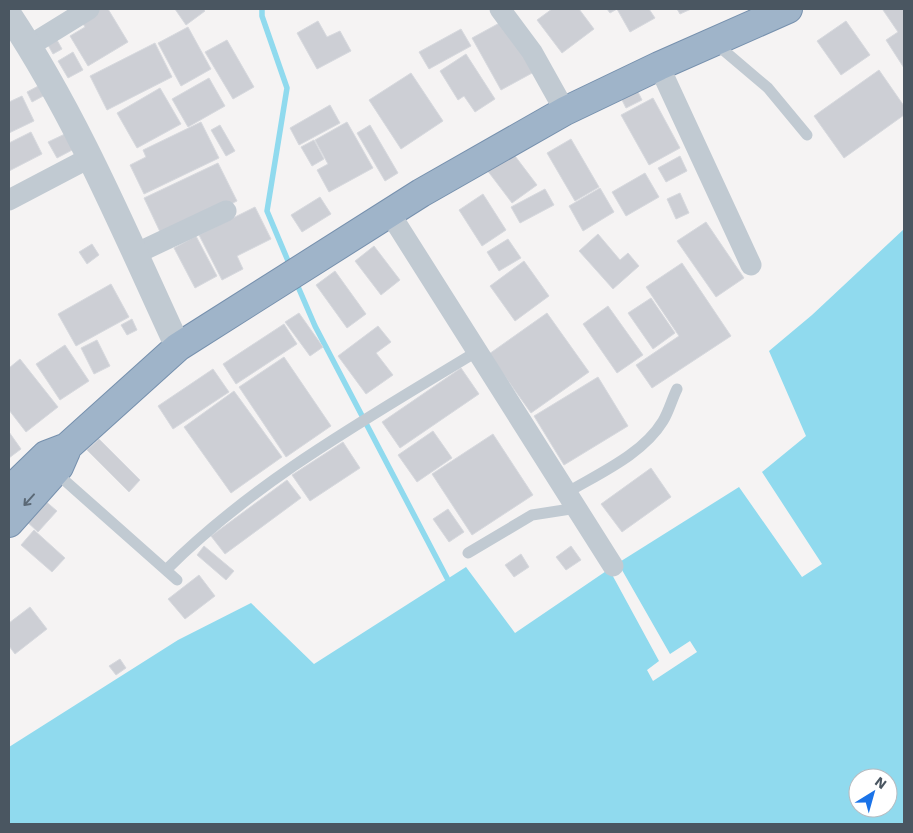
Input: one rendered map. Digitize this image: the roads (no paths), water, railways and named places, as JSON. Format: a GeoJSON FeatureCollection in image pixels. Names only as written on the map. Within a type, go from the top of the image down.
{"type":"FeatureCollection","features":[{"type":"Feature","properties":{"kind":"highway"},"geometry":{"type":"LineString","coordinates":[[9,523],[48,466],[178,347],[389,212],[565,111],[659,66],[788,9]]}},
{"type":"Feature","properties":{"kind":"highway"},"geometry":{"type":"LineString","coordinates":[[9,491],[48,466]]}},
{"type":"Feature","properties":{"kind":"street"},"geometry":{"type":"LineString","coordinates":[[29,46],[89,9]]}},
{"type":"Feature","properties":{"kind":"street"},"geometry":{"type":"LineString","coordinates":[[500,9],[532,52],[565,111]]}},
{"type":"Feature","properties":{"kind":"street"},"geometry":{"type":"LineString","coordinates":[[9,15],[67,112],[178,347]]}},
{"type":"Feature","properties":{"kind":"street"},"geometry":{"type":"LineString","coordinates":[[659,66],[751,265]]}},
{"type":"Feature","properties":{"kind":"street"},"geometry":{"type":"LineString","coordinates":[[9,200],[89,158]]}},
{"type":"Feature","properties":{"kind":"street"},"geometry":{"type":"LineString","coordinates":[[135,254],[226,211]]}},
{"type":"Feature","properties":{"kind":"street"},"geometry":{"type":"LineString","coordinates":[[389,212],[613,566]]}},
{"type":"Feature","properties":{"kind":"lane"},"geometry":{"type":"LineString","coordinates":[[714,42],[768,88],[790,112],[807,135]]}},
{"type":"Feature","properties":{"kind":"lane"},"geometry":{"type":"LineString","coordinates":[[166,570],[192,544],[237,507],[347,430],[476,352]]}},
{"type":"Feature","properties":{"kind":"lane"},"geometry":{"type":"LineString","coordinates":[[468,553],[532,516],[572,500],[650,439],[664,420],[677,389]]}},
{"type":"Feature","properties":{"kind":"lane"},"geometry":{"type":"LineString","coordinates":[[48,466],[177,580]]}},
{"type":"Feature","properties":{"kind":"water"},"geometry":{"type":"Polygon","coordinates":[[[904,229],[904,824],[9,824],[9,747],[178,640],[251,603],[314,664],[466,567],[515,633],[618,563],[739,487],[802,577],[822,564],[762,472],[806,436],[769,351],[812,315],[904,229]]]}},
{"type":"Feature","properties":{"kind":"waterway"},"geometry":{"type":"LineString","coordinates":[[262,9],[262,16],[287,88],[267,211],[291,268]]}},
{"type":"Feature","properties":{"kind":"waterway"},"geometry":{"type":"LineString","coordinates":[[296,282],[315,326],[447,578]]}}]}
